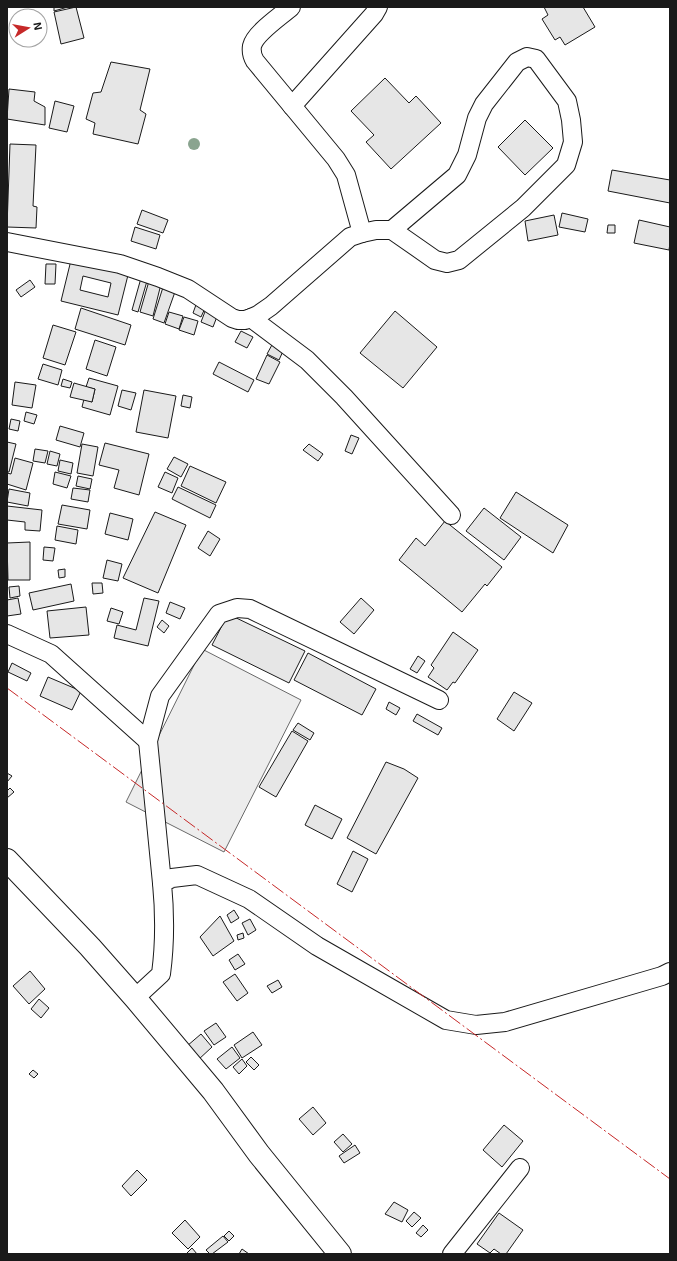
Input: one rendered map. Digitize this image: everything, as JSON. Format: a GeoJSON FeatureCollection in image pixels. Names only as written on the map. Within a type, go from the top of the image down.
{"type":"FeatureCollection","features":[{"type":"Feature","properties":{"kind":"highway"},"geometry":{"type":"LineString","coordinates":[[7,860],[90,947],[135,998],[213,1091],[259,1154],[340,1254]]}},
{"type":"Feature","properties":{"kind":"street"},"geometry":{"type":"LineString","coordinates":[[291,7],[257,36],[252,44],[251,54],[255,61],[336,159],[346,175],[362,233]]}},
{"type":"Feature","properties":{"kind":"street"},"geometry":{"type":"LineString","coordinates":[[292,106],[374,14],[378,7]]}},
{"type":"Feature","properties":{"kind":"street"},"geometry":{"type":"LineString","coordinates":[[7,242],[120,264],[158,276],[188,289],[232,318],[245,320],[258,316],[350,238],[362,233],[376,230],[392,230],[435,260],[447,262],[459,260],[523,208],[566,165],[573,142],[571,120],[567,101],[536,59],[527,57],[517,62],[484,104],[477,118],[467,155],[457,175],[392,230]]}},
{"type":"Feature","properties":{"kind":"street"},"geometry":{"type":"LineString","coordinates":[[252,318],[307,360],[344,397],[452,515]]}},
{"type":"Feature","properties":{"kind":"street"},"geometry":{"type":"LineString","coordinates":[[135,998],[161,974],[164,935],[164,904],[153,778],[148,741],[160,696],[219,614],[237,608],[250,609],[439,700]]}},
{"type":"Feature","properties":{"kind":"street"},"geometry":{"type":"LineString","coordinates":[[7,634],[51,654],[148,741]]}},
{"type":"Feature","properties":{"kind":"street"},"geometry":{"type":"LineString","coordinates":[[162,884],[172,878],[197,875],[249,899],[317,946],[446,1020],[476,1025],[505,1022],[662,976],[670,972]]}},
{"type":"Feature","properties":{"kind":"street"},"geometry":{"type":"LineString","coordinates":[[452,1254],[520,1168]]}},
{"type":"Feature","properties":{"kind":"shaded area"},"geometry":{"type":"Polygon","coordinates":[[[202,649],[301,700],[224,852],[126,802],[202,649]]]}},
{"type":"Feature","properties":{"kind":"building"},"geometry":{"type":"Polygon","coordinates":[[[54,7],[68,7],[54,11],[54,7]]]}},
{"type":"Feature","properties":{"kind":"building"},"geometry":{"type":"Polygon","coordinates":[[[76,7],[84,38],[61,44],[54,12],[76,7]]]}},
{"type":"Feature","properties":{"kind":"building"},"geometry":{"type":"Polygon","coordinates":[[[544,7],[583,7],[595,27],[565,45],[560,37],[555,40],[542,19],[548,15],[544,7]]]}},
{"type":"Feature","properties":{"kind":"building"},"geometry":{"type":"Polygon","coordinates":[[[111,62],[150,69],[140,110],[146,114],[138,144],[93,134],[95,123],[86,119],[93,93],[101,92],[111,62]]]}},
{"type":"Feature","properties":{"kind":"building"},"geometry":{"type":"Polygon","coordinates":[[[385,78],[409,103],[416,96],[441,123],[391,169],[366,142],[374,135],[351,111],[385,78]]]}},
{"type":"Feature","properties":{"kind":"building"},"geometry":{"type":"Polygon","coordinates":[[[9,89],[35,92],[34,101],[45,107],[45,125],[7,119],[9,89]]]}},
{"type":"Feature","properties":{"kind":"building"},"geometry":{"type":"Polygon","coordinates":[[[55,101],[74,106],[67,132],[49,128],[55,101]]]}},
{"type":"Feature","properties":{"kind":"building"},"geometry":{"type":"Polygon","coordinates":[[[525,120],[553,148],[525,175],[498,147],[525,120]]]}},
{"type":"Feature","properties":{"kind":"building"},"geometry":{"type":"Polygon","coordinates":[[[10,144],[36,145],[33,206],[37,207],[36,228],[7,227],[10,144]]]}},
{"type":"Feature","properties":{"kind":"building"},"geometry":{"type":"Polygon","coordinates":[[[612,170],[670,180],[670,203],[608,191],[612,170]]]}},
{"type":"Feature","properties":{"kind":"building"},"geometry":{"type":"Polygon","coordinates":[[[142,210],[168,220],[163,233],[137,224],[142,210]]]}},
{"type":"Feature","properties":{"kind":"building"},"geometry":{"type":"Polygon","coordinates":[[[562,213],[588,219],[585,232],[559,227],[562,213]]]}},
{"type":"Feature","properties":{"kind":"building"},"geometry":{"type":"Polygon","coordinates":[[[554,215],[558,235],[528,241],[525,221],[554,215]]]}},
{"type":"Feature","properties":{"kind":"building"},"geometry":{"type":"Polygon","coordinates":[[[639,220],[670,227],[669,250],[634,243],[639,220]]]}},
{"type":"Feature","properties":{"kind":"building"},"geometry":{"type":"Polygon","coordinates":[[[608,225],[615,225],[615,233],[607,233],[608,225]]]}},
{"type":"Feature","properties":{"kind":"building"},"geometry":{"type":"Polygon","coordinates":[[[135,227],[160,235],[156,249],[131,241],[135,227]]]}},
{"type":"Feature","properties":{"kind":"building"},"geometry":{"type":"Polygon","coordinates":[[[72,256],[129,271],[118,315],[61,301],[72,256]],[[83,276],[80,290],[108,297],[111,283],[83,276]]]}},
{"type":"Feature","properties":{"kind":"building"},"geometry":{"type":"Polygon","coordinates":[[[46,264],[56,264],[55,284],[45,284],[46,264]]]}},
{"type":"Feature","properties":{"kind":"building"},"geometry":{"type":"Polygon","coordinates":[[[141,278],[147,281],[138,312],[132,310],[141,278]]]}},
{"type":"Feature","properties":{"kind":"building"},"geometry":{"type":"Polygon","coordinates":[[[30,280],[35,287],[21,297],[16,290],[30,280]]]}},
{"type":"Feature","properties":{"kind":"building"},"geometry":{"type":"Polygon","coordinates":[[[149,281],[161,284],[153,316],[140,312],[149,281]]]}},
{"type":"Feature","properties":{"kind":"building"},"geometry":{"type":"Polygon","coordinates":[[[164,284],[176,289],[164,323],[153,319],[164,284]]]}},
{"type":"Feature","properties":{"kind":"building"},"geometry":{"type":"Polygon","coordinates":[[[197,302],[206,306],[201,317],[193,313],[197,302]]]}},
{"type":"Feature","properties":{"kind":"building"},"geometry":{"type":"Polygon","coordinates":[[[81,308],[131,325],[125,345],[75,329],[81,308]]]}},
{"type":"Feature","properties":{"kind":"building"},"geometry":{"type":"Polygon","coordinates":[[[206,309],[218,314],[213,327],[201,322],[206,309]]]}},
{"type":"Feature","properties":{"kind":"building"},"geometry":{"type":"Polygon","coordinates":[[[395,311],[437,347],[403,388],[360,353],[395,311]]]}},
{"type":"Feature","properties":{"kind":"building"},"geometry":{"type":"Polygon","coordinates":[[[169,312],[183,316],[179,329],[165,324],[169,312]]]}},
{"type":"Feature","properties":{"kind":"building"},"geometry":{"type":"Polygon","coordinates":[[[184,317],[198,321],[194,335],[179,330],[184,317]]]}},
{"type":"Feature","properties":{"kind":"building"},"geometry":{"type":"Polygon","coordinates":[[[53,325],[76,332],[65,365],[43,358],[53,325]]]}},
{"type":"Feature","properties":{"kind":"building"},"geometry":{"type":"Polygon","coordinates":[[[241,331],[253,337],[247,348],[235,342],[241,331]]]}},
{"type":"Feature","properties":{"kind":"building"},"geometry":{"type":"Polygon","coordinates":[[[95,340],[116,347],[107,376],[86,369],[95,340]]]}},
{"type":"Feature","properties":{"kind":"building"},"geometry":{"type":"Polygon","coordinates":[[[273,343],[284,349],[279,360],[267,354],[273,343]]]}},
{"type":"Feature","properties":{"kind":"building"},"geometry":{"type":"Polygon","coordinates":[[[267,355],[280,362],[269,384],[256,379],[267,355]]]}},
{"type":"Feature","properties":{"kind":"building"},"geometry":{"type":"Polygon","coordinates":[[[219,362],[254,380],[248,392],[213,374],[219,362]]]}},
{"type":"Feature","properties":{"kind":"building"},"geometry":{"type":"Polygon","coordinates":[[[43,364],[62,370],[58,385],[38,379],[43,364]]]}},
{"type":"Feature","properties":{"kind":"building"},"geometry":{"type":"Polygon","coordinates":[[[89,378],[118,386],[110,415],[82,407],[84,399],[92,402],[95,389],[86,387],[89,378]]]}},
{"type":"Feature","properties":{"kind":"building"},"geometry":{"type":"Polygon","coordinates":[[[63,379],[72,382],[70,388],[61,386],[63,379]]]}},
{"type":"Feature","properties":{"kind":"building"},"geometry":{"type":"Polygon","coordinates":[[[15,382],[36,385],[32,408],[12,405],[15,382]]]}},
{"type":"Feature","properties":{"kind":"building"},"geometry":{"type":"Polygon","coordinates":[[[74,383],[95,389],[92,402],[70,397],[74,383]]]}},
{"type":"Feature","properties":{"kind":"building"},"geometry":{"type":"Polygon","coordinates":[[[122,390],[136,393],[131,410],[118,406],[122,390]]]}},
{"type":"Feature","properties":{"kind":"building"},"geometry":{"type":"Polygon","coordinates":[[[144,390],[176,396],[168,438],[136,432],[144,390]]]}},
{"type":"Feature","properties":{"kind":"building"},"geometry":{"type":"Polygon","coordinates":[[[183,395],[192,397],[190,408],[181,406],[183,395]]]}},
{"type":"Feature","properties":{"kind":"building"},"geometry":{"type":"Polygon","coordinates":[[[26,412],[37,415],[34,424],[24,421],[26,412]]]}},
{"type":"Feature","properties":{"kind":"building"},"geometry":{"type":"Polygon","coordinates":[[[11,419],[20,421],[18,431],[9,429],[11,419]]]}},
{"type":"Feature","properties":{"kind":"building"},"geometry":{"type":"Polygon","coordinates":[[[60,426],[84,433],[80,447],[56,440],[60,426]]]}},
{"type":"Feature","properties":{"kind":"building"},"geometry":{"type":"Polygon","coordinates":[[[351,435],[359,438],[352,454],[345,451],[351,435]]]}},
{"type":"Feature","properties":{"kind":"building"},"geometry":{"type":"Polygon","coordinates":[[[7,442],[16,444],[9,472],[7,472],[7,442]]]}},
{"type":"Feature","properties":{"kind":"building"},"geometry":{"type":"Polygon","coordinates":[[[105,443],[149,454],[139,495],[114,488],[119,470],[99,465],[105,443]]]}},
{"type":"Feature","properties":{"kind":"building"},"geometry":{"type":"Polygon","coordinates":[[[82,444],[98,447],[93,476],[77,473],[82,444]]]}},
{"type":"Feature","properties":{"kind":"building"},"geometry":{"type":"Polygon","coordinates":[[[309,444],[323,454],[318,461],[303,450],[309,444]]]}},
{"type":"Feature","properties":{"kind":"building"},"geometry":{"type":"Polygon","coordinates":[[[35,449],[48,451],[45,463],[33,461],[35,449]]]}},
{"type":"Feature","properties":{"kind":"building"},"geometry":{"type":"Polygon","coordinates":[[[50,451],[60,454],[57,466],[47,464],[50,451]]]}},
{"type":"Feature","properties":{"kind":"building"},"geometry":{"type":"Polygon","coordinates":[[[174,457],[188,464],[181,477],[167,469],[174,457]]]}},
{"type":"Feature","properties":{"kind":"building"},"geometry":{"type":"Polygon","coordinates":[[[15,458],[33,463],[26,490],[7,484],[7,473],[11,474],[15,458]]]}},
{"type":"Feature","properties":{"kind":"building"},"geometry":{"type":"Polygon","coordinates":[[[60,460],[73,463],[71,474],[58,471],[60,460]]]}},
{"type":"Feature","properties":{"kind":"building"},"geometry":{"type":"Polygon","coordinates":[[[190,466],[226,482],[216,503],[181,486],[190,466]]]}},
{"type":"Feature","properties":{"kind":"building"},"geometry":{"type":"Polygon","coordinates":[[[55,472],[71,476],[67,488],[53,484],[55,472]]]}},
{"type":"Feature","properties":{"kind":"building"},"geometry":{"type":"Polygon","coordinates":[[[165,472],[178,478],[172,493],[158,487],[165,472]]]}},
{"type":"Feature","properties":{"kind":"building"},"geometry":{"type":"Polygon","coordinates":[[[78,476],[92,479],[90,489],[76,486],[78,476]]]}},
{"type":"Feature","properties":{"kind":"building"},"geometry":{"type":"Polygon","coordinates":[[[178,487],[216,505],[210,518],[172,499],[178,487]]]}},
{"type":"Feature","properties":{"kind":"building"},"geometry":{"type":"Polygon","coordinates":[[[73,488],[90,490],[88,502],[71,499],[73,488]]]}},
{"type":"Feature","properties":{"kind":"building"},"geometry":{"type":"Polygon","coordinates":[[[9,489],[30,493],[28,506],[7,502],[9,489]]]}},
{"type":"Feature","properties":{"kind":"building"},"geometry":{"type":"Polygon","coordinates":[[[516,492],[568,525],[553,553],[500,518],[516,492]]]}},
{"type":"Feature","properties":{"kind":"building"},"geometry":{"type":"Polygon","coordinates":[[[62,505],[90,510],[87,529],[58,524],[62,505]]]}},
{"type":"Feature","properties":{"kind":"building"},"geometry":{"type":"Polygon","coordinates":[[[7,506],[42,510],[40,531],[25,530],[25,522],[7,520],[7,506]]]}},
{"type":"Feature","properties":{"kind":"building"},"geometry":{"type":"Polygon","coordinates":[[[484,508],[521,537],[504,560],[466,531],[484,508]]]}},
{"type":"Feature","properties":{"kind":"building"},"geometry":{"type":"Polygon","coordinates":[[[155,512],[186,525],[158,593],[123,578],[155,512]]]}},
{"type":"Feature","properties":{"kind":"building"},"geometry":{"type":"Polygon","coordinates":[[[110,513],[133,519],[128,540],[105,534],[110,513]]]}},
{"type":"Feature","properties":{"kind":"building"},"geometry":{"type":"Polygon","coordinates":[[[445,521],[502,567],[487,586],[485,584],[462,612],[399,560],[416,538],[425,546],[445,521]]]}},
{"type":"Feature","properties":{"kind":"building"},"geometry":{"type":"Polygon","coordinates":[[[57,526],[78,530],[76,544],[55,540],[57,526]]]}},
{"type":"Feature","properties":{"kind":"building"},"geometry":{"type":"Polygon","coordinates":[[[208,531],[220,539],[210,556],[198,548],[208,531]]]}},
{"type":"Feature","properties":{"kind":"building"},"geometry":{"type":"Polygon","coordinates":[[[30,542],[30,580],[8,580],[7,543],[30,542]]]}},
{"type":"Feature","properties":{"kind":"building"},"geometry":{"type":"Polygon","coordinates":[[[44,547],[55,548],[53,561],[43,560],[44,547]]]}},
{"type":"Feature","properties":{"kind":"building"},"geometry":{"type":"Polygon","coordinates":[[[107,560],[122,564],[118,581],[103,578],[107,560]]]}},
{"type":"Feature","properties":{"kind":"building"},"geometry":{"type":"Polygon","coordinates":[[[65,569],[65,577],[59,578],[58,570],[65,569]]]}},
{"type":"Feature","properties":{"kind":"building"},"geometry":{"type":"Polygon","coordinates":[[[92,583],[102,583],[103,593],[93,594],[92,583]]]}},
{"type":"Feature","properties":{"kind":"building"},"geometry":{"type":"Polygon","coordinates":[[[71,584],[74,601],[33,610],[29,593],[71,584]]]}},
{"type":"Feature","properties":{"kind":"building"},"geometry":{"type":"Polygon","coordinates":[[[19,586],[20,596],[10,598],[9,587],[19,586]]]}},
{"type":"Feature","properties":{"kind":"building"},"geometry":{"type":"Polygon","coordinates":[[[18,598],[21,614],[7,616],[7,600],[18,598]]]}},
{"type":"Feature","properties":{"kind":"building"},"geometry":{"type":"Polygon","coordinates":[[[144,598],[159,601],[148,646],[114,638],[117,625],[136,630],[144,598]]]}},
{"type":"Feature","properties":{"kind":"building"},"geometry":{"type":"Polygon","coordinates":[[[361,598],[374,610],[354,634],[340,622],[361,598]]]}},
{"type":"Feature","properties":{"kind":"building"},"geometry":{"type":"Polygon","coordinates":[[[170,602],[185,608],[180,619],[166,613],[170,602]]]}},
{"type":"Feature","properties":{"kind":"building"},"geometry":{"type":"Polygon","coordinates":[[[86,607],[89,635],[50,638],[47,611],[86,607]]]}},
{"type":"Feature","properties":{"kind":"building"},"geometry":{"type":"Polygon","coordinates":[[[111,608],[123,612],[119,624],[107,621],[111,608]]]}},
{"type":"Feature","properties":{"kind":"building"},"geometry":{"type":"Polygon","coordinates":[[[228,614],[305,651],[289,683],[212,645],[228,614]]]}},
{"type":"Feature","properties":{"kind":"building"},"geometry":{"type":"Polygon","coordinates":[[[162,620],[169,626],[164,633],[157,627],[162,620]]]}},
{"type":"Feature","properties":{"kind":"building"},"geometry":{"type":"Polygon","coordinates":[[[453,632],[478,650],[455,683],[453,682],[447,690],[428,677],[434,668],[431,665],[453,632]]]}},
{"type":"Feature","properties":{"kind":"building"},"geometry":{"type":"Polygon","coordinates":[[[308,653],[376,689],[362,715],[294,680],[308,653]]]}},
{"type":"Feature","properties":{"kind":"building"},"geometry":{"type":"Polygon","coordinates":[[[418,656],[425,661],[417,673],[410,669],[418,656]]]}},
{"type":"Feature","properties":{"kind":"building"},"geometry":{"type":"Polygon","coordinates":[[[12,663],[31,673],[27,681],[8,672],[12,663]]]}},
{"type":"Feature","properties":{"kind":"building"},"geometry":{"type":"Polygon","coordinates":[[[48,677],[81,691],[72,710],[40,696],[48,677]]]}},
{"type":"Feature","properties":{"kind":"building"},"geometry":{"type":"Polygon","coordinates":[[[514,692],[532,703],[514,731],[497,719],[514,692]]]}},
{"type":"Feature","properties":{"kind":"building"},"geometry":{"type":"Polygon","coordinates":[[[389,702],[400,708],[396,715],[386,709],[389,702]]]}},
{"type":"Feature","properties":{"kind":"building"},"geometry":{"type":"Polygon","coordinates":[[[417,714],[442,728],[438,735],[413,721],[417,714]]]}},
{"type":"Feature","properties":{"kind":"building"},"geometry":{"type":"Polygon","coordinates":[[[298,723],[314,733],[310,740],[293,730],[298,723]]]}},
{"type":"Feature","properties":{"kind":"building"},"geometry":{"type":"Polygon","coordinates":[[[292,731],[308,741],[276,797],[259,787],[292,731]]]}},
{"type":"Feature","properties":{"kind":"building"},"geometry":{"type":"Polygon","coordinates":[[[386,762],[404,769],[418,778],[376,854],[347,838],[386,762]]]}},
{"type":"Feature","properties":{"kind":"building"},"geometry":{"type":"Polygon","coordinates":[[[7,773],[12,776],[7,782],[7,773]]]}},
{"type":"Feature","properties":{"kind":"building"},"geometry":{"type":"Polygon","coordinates":[[[10,788],[14,792],[7,798],[7,791],[10,788]]]}},
{"type":"Feature","properties":{"kind":"building"},"geometry":{"type":"Polygon","coordinates":[[[315,805],[342,819],[332,839],[305,825],[315,805]]]}},
{"type":"Feature","properties":{"kind":"building"},"geometry":{"type":"Polygon","coordinates":[[[353,851],[368,859],[352,892],[337,884],[353,851]]]}},
{"type":"Feature","properties":{"kind":"building"},"geometry":{"type":"Polygon","coordinates":[[[234,910],[239,918],[231,923],[227,915],[234,910]]]}},
{"type":"Feature","properties":{"kind":"building"},"geometry":{"type":"Polygon","coordinates":[[[220,916],[234,941],[213,956],[200,937],[220,916]]]}},
{"type":"Feature","properties":{"kind":"building"},"geometry":{"type":"Polygon","coordinates":[[[250,919],[256,930],[248,935],[242,923],[250,919]]]}},
{"type":"Feature","properties":{"kind":"building"},"geometry":{"type":"Polygon","coordinates":[[[243,933],[244,938],[238,940],[237,935],[243,933]]]}},
{"type":"Feature","properties":{"kind":"building"},"geometry":{"type":"Polygon","coordinates":[[[238,954],[245,964],[235,970],[229,960],[238,954]]]}},
{"type":"Feature","properties":{"kind":"building"},"geometry":{"type":"Polygon","coordinates":[[[30,971],[45,989],[29,1004],[13,986],[30,971]]]}},
{"type":"Feature","properties":{"kind":"building"},"geometry":{"type":"Polygon","coordinates":[[[235,974],[248,993],[237,1001],[223,982],[235,974]]]}},
{"type":"Feature","properties":{"kind":"building"},"geometry":{"type":"Polygon","coordinates":[[[278,980],[282,987],[272,993],[267,986],[278,980]]]}},
{"type":"Feature","properties":{"kind":"building"},"geometry":{"type":"Polygon","coordinates":[[[39,999],[49,1008],[41,1018],[31,1009],[39,999]]]}},
{"type":"Feature","properties":{"kind":"building"},"geometry":{"type":"Polygon","coordinates":[[[216,1023],[226,1037],[214,1045],[204,1031],[216,1023]]]}},
{"type":"Feature","properties":{"kind":"building"},"geometry":{"type":"Polygon","coordinates":[[[253,1032],[262,1045],[242,1058],[234,1045],[253,1032]]]}},
{"type":"Feature","properties":{"kind":"building"},"geometry":{"type":"Polygon","coordinates":[[[201,1034],[212,1047],[198,1060],[187,1046],[201,1034]]]}},
{"type":"Feature","properties":{"kind":"building"},"geometry":{"type":"Polygon","coordinates":[[[232,1047],[240,1058],[226,1069],[217,1059],[232,1047]]]}},
{"type":"Feature","properties":{"kind":"building"},"geometry":{"type":"Polygon","coordinates":[[[251,1057],[259,1065],[254,1070],[246,1062],[251,1057]]]}},
{"type":"Feature","properties":{"kind":"building"},"geometry":{"type":"Polygon","coordinates":[[[242,1059],[247,1066],[239,1074],[233,1067],[242,1059]]]}},
{"type":"Feature","properties":{"kind":"building"},"geometry":{"type":"Polygon","coordinates":[[[33,1070],[38,1074],[34,1078],[29,1074],[33,1070]]]}},
{"type":"Feature","properties":{"kind":"building"},"geometry":{"type":"Polygon","coordinates":[[[313,1107],[326,1123],[313,1135],[299,1119],[313,1107]]]}},
{"type":"Feature","properties":{"kind":"building"},"geometry":{"type":"Polygon","coordinates":[[[504,1125],[523,1141],[502,1167],[483,1150],[504,1125]]]}},
{"type":"Feature","properties":{"kind":"building"},"geometry":{"type":"Polygon","coordinates":[[[343,1134],[352,1144],[343,1152],[334,1142],[343,1134]]]}},
{"type":"Feature","properties":{"kind":"building"},"geometry":{"type":"Polygon","coordinates":[[[355,1145],[360,1153],[344,1163],[339,1156],[355,1145]]]}},
{"type":"Feature","properties":{"kind":"building"},"geometry":{"type":"Polygon","coordinates":[[[137,1170],[147,1180],[131,1196],[122,1186],[137,1170]]]}},
{"type":"Feature","properties":{"kind":"building"},"geometry":{"type":"Polygon","coordinates":[[[394,1202],[408,1210],[402,1222],[385,1214],[394,1202]]]}},
{"type":"Feature","properties":{"kind":"building"},"geometry":{"type":"Polygon","coordinates":[[[414,1212],[421,1218],[412,1227],[406,1221],[414,1212]]]}},
{"type":"Feature","properties":{"kind":"building"},"geometry":{"type":"Polygon","coordinates":[[[499,1213],[523,1230],[506,1254],[501,1254],[494,1249],[490,1253],[477,1244],[499,1213]]]}},
{"type":"Feature","properties":{"kind":"building"},"geometry":{"type":"Polygon","coordinates":[[[185,1220],[200,1237],[188,1249],[172,1233],[185,1220]]]}},
{"type":"Feature","properties":{"kind":"building"},"geometry":{"type":"Polygon","coordinates":[[[423,1225],[428,1230],[421,1237],[416,1233],[423,1225]]]}},
{"type":"Feature","properties":{"kind":"building"},"geometry":{"type":"Polygon","coordinates":[[[229,1231],[234,1236],[229,1241],[224,1236],[229,1231]]]}},
{"type":"Feature","properties":{"kind":"building"},"geometry":{"type":"Polygon","coordinates":[[[223,1236],[228,1242],[210,1254],[206,1250],[223,1236]]]}},
{"type":"Feature","properties":{"kind":"building"},"geometry":{"type":"Polygon","coordinates":[[[192,1248],[197,1254],[186,1254],[192,1248]]]}},
{"type":"Feature","properties":{"kind":"building"},"geometry":{"type":"Polygon","coordinates":[[[242,1249],[249,1254],[239,1254],[242,1249]]]}},
{"type":"Feature","properties":{"kind":"power"},"geometry":{"type":"LineString","coordinates":[[7,688],[670,1179]]}}]}
